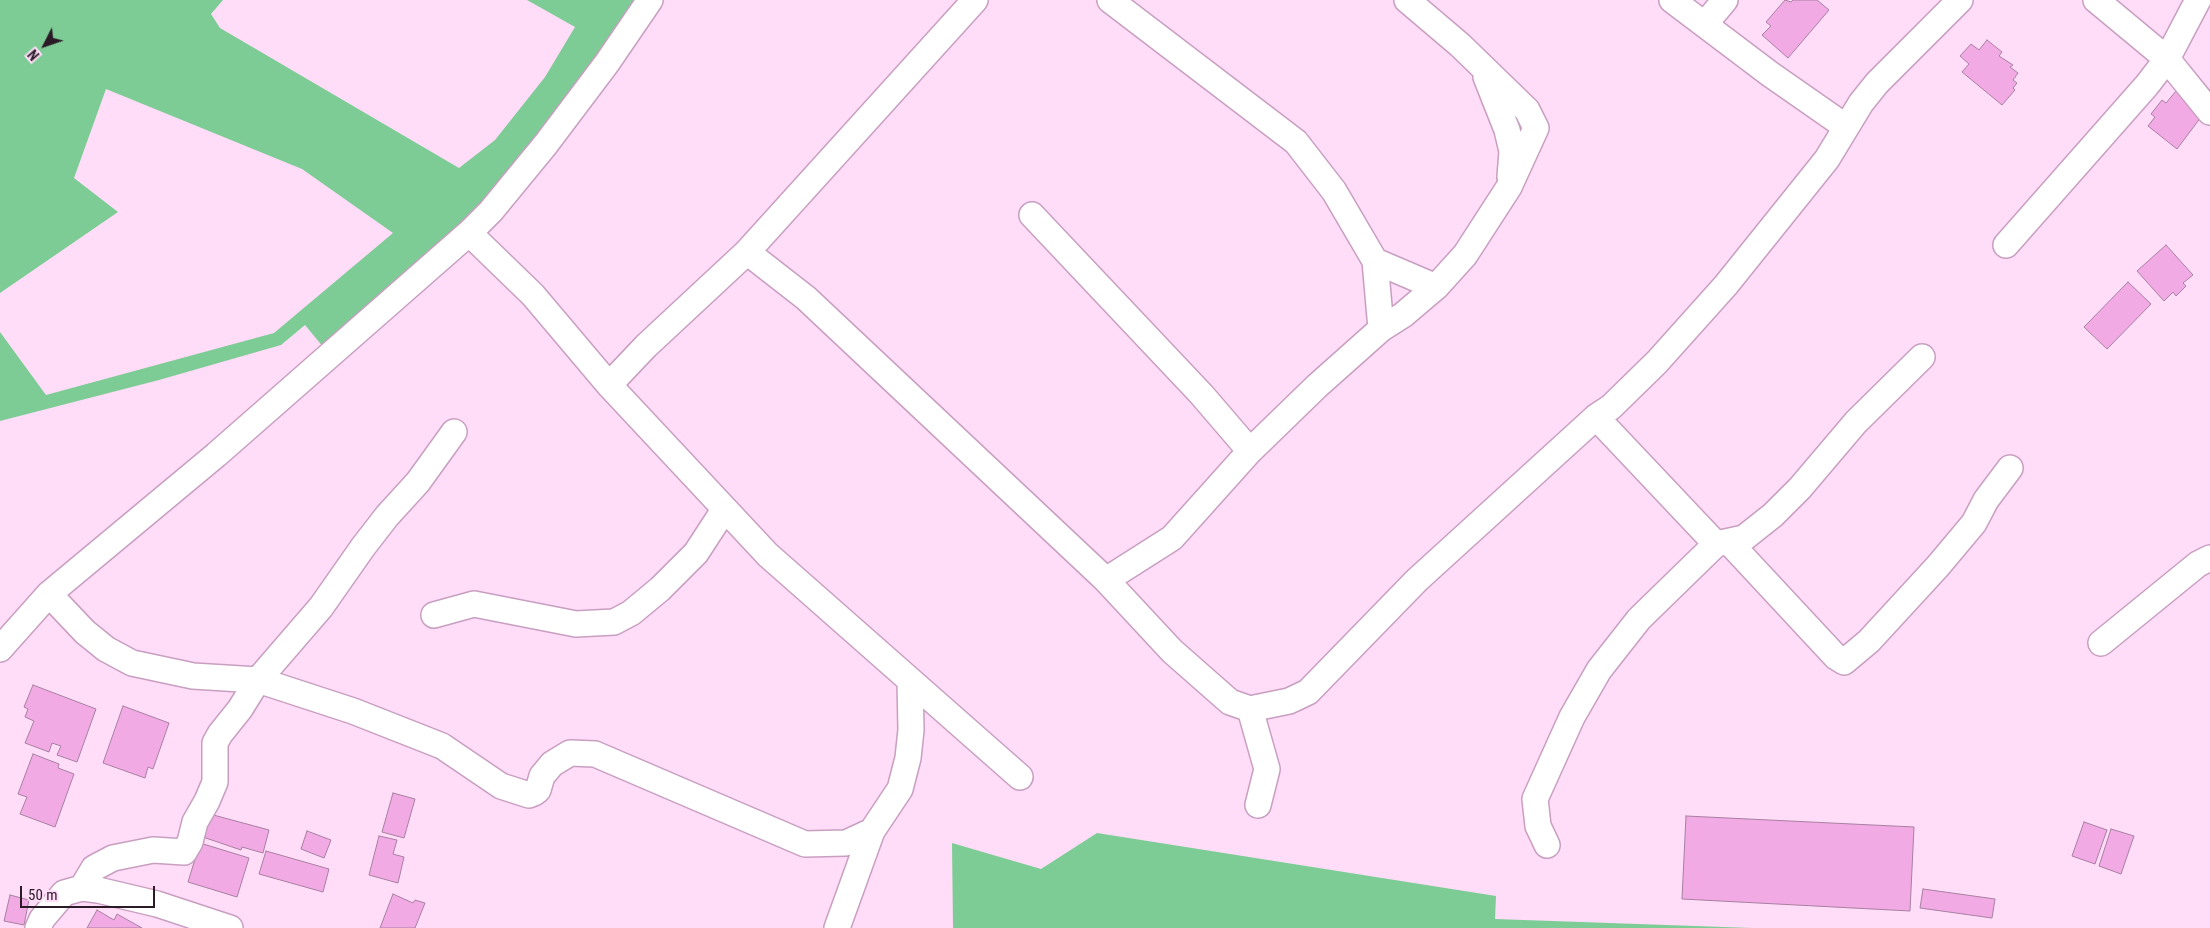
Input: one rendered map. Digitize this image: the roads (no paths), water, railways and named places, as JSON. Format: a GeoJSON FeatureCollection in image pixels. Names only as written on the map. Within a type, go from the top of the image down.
{"type":"FeatureCollection","features":[{"type":"Feature","properties":{"kind":"street"},"geometry":{"type":"LineString","coordinates":[[0,649],[49,594],[238,436],[469,233],[491,211],[552,137],[607,63],[650,0]]}},
{"type":"Feature","properties":{"kind":"street"},"geometry":{"type":"LineString","coordinates":[[609,385],[646,346],[747,252],[975,0]]}},
{"type":"Feature","properties":{"kind":"street"},"geometry":{"type":"LineString","coordinates":[[1110,0],[1296,142],[1334,191],[1375,261],[1380,329]]}},
{"type":"Feature","properties":{"kind":"street"},"geometry":{"type":"LineString","coordinates":[[1106,580],[1172,538],[1250,451],[1317,386],[1380,329],[1403,315],[1436,287],[1464,255],[1509,187],[1536,128],[1527,110],[1460,45],[1407,0]]}},
{"type":"Feature","properties":{"kind":"street"},"geometry":{"type":"LineString","coordinates":[[1672,0],[1770,74],[1846,127]]}},
{"type":"Feature","properties":{"kind":"street"},"geometry":{"type":"LineString","coordinates":[[1705,24],[1726,0]]}},
{"type":"Feature","properties":{"kind":"street"},"geometry":{"type":"LineString","coordinates":[[747,252],[806,298],[1106,580],[1180,657],[1230,702],[1250,708],[1289,702],[1308,692],[1417,580],[1596,417],[1611,407],[1657,362],[1726,285],[1827,159],[1846,127],[1877,83],[1960,0]]}},
{"type":"Feature","properties":{"kind":"street"},"geometry":{"type":"LineString","coordinates":[[2096,0],[2167,59],[2210,112]]}},
{"type":"Feature","properties":{"kind":"street"},"geometry":{"type":"LineString","coordinates":[[2006,245],[2167,59],[2198,0]]}},
{"type":"Feature","properties":{"kind":"street"},"geometry":{"type":"LineString","coordinates":[[1032,215],[1202,396],[1250,451]]}},
{"type":"Feature","properties":{"kind":"street"},"geometry":{"type":"LineString","coordinates":[[469,233],[533,295],[609,385],[768,555],[1020,777]]}},
{"type":"Feature","properties":{"kind":"street"},"geometry":{"type":"LineString","coordinates":[[1375,261],[1436,287]]}},
{"type":"Feature","properties":{"kind":"street"},"geometry":{"type":"LineString","coordinates":[[1547,845],[1538,826],[1535,799],[1572,717],[1599,670],[1639,619],[1723,543],[1744,538],[1773,515],[1800,488],[1856,422],[1922,357]]}},
{"type":"Feature","properties":{"kind":"street"},"geometry":{"type":"LineString","coordinates":[[1596,417],[1836,658],[1844,662],[1850,660],[1869,641],[1938,566],[1974,523],[1986,500],[2010,468]]}},
{"type":"Feature","properties":{"kind":"street"},"geometry":{"type":"LineString","coordinates":[[82,888],[94,868],[113,858],[153,850],[184,852],[190,842],[195,822],[215,782],[215,743],[258,680],[321,608],[375,532],[418,482],[454,432]]}},
{"type":"Feature","properties":{"kind":"street"},"geometry":{"type":"LineString","coordinates":[[434,615],[474,604],[576,624],[614,622],[631,613],[660,589],[696,552],[724,510]]}},
{"type":"Feature","properties":{"kind":"street"},"geometry":{"type":"LineString","coordinates":[[2101,643],[2198,564],[2210,558]]}},
{"type":"Feature","properties":{"kind":"street"},"geometry":{"type":"LineString","coordinates":[[49,594],[85,632],[106,649],[132,663],[193,676],[258,680],[353,711],[432,741],[501,786],[529,795],[538,790],[542,776],[552,764],[570,753],[584,752],[595,754],[805,844],[846,843],[872,831]]}},
{"type":"Feature","properties":{"kind":"street"},"geometry":{"type":"LineString","coordinates":[[836,928],[872,831],[900,789],[908,758],[911,730],[910,680]]}},
{"type":"Feature","properties":{"kind":"street"},"geometry":{"type":"LineString","coordinates":[[1250,708],[1267,769],[1258,805]]}},
{"type":"Feature","properties":{"kind":"street"},"geometry":{"type":"LineString","coordinates":[[38,928],[42,919],[64,893],[82,888],[157,904],[230,928]]}}]}
